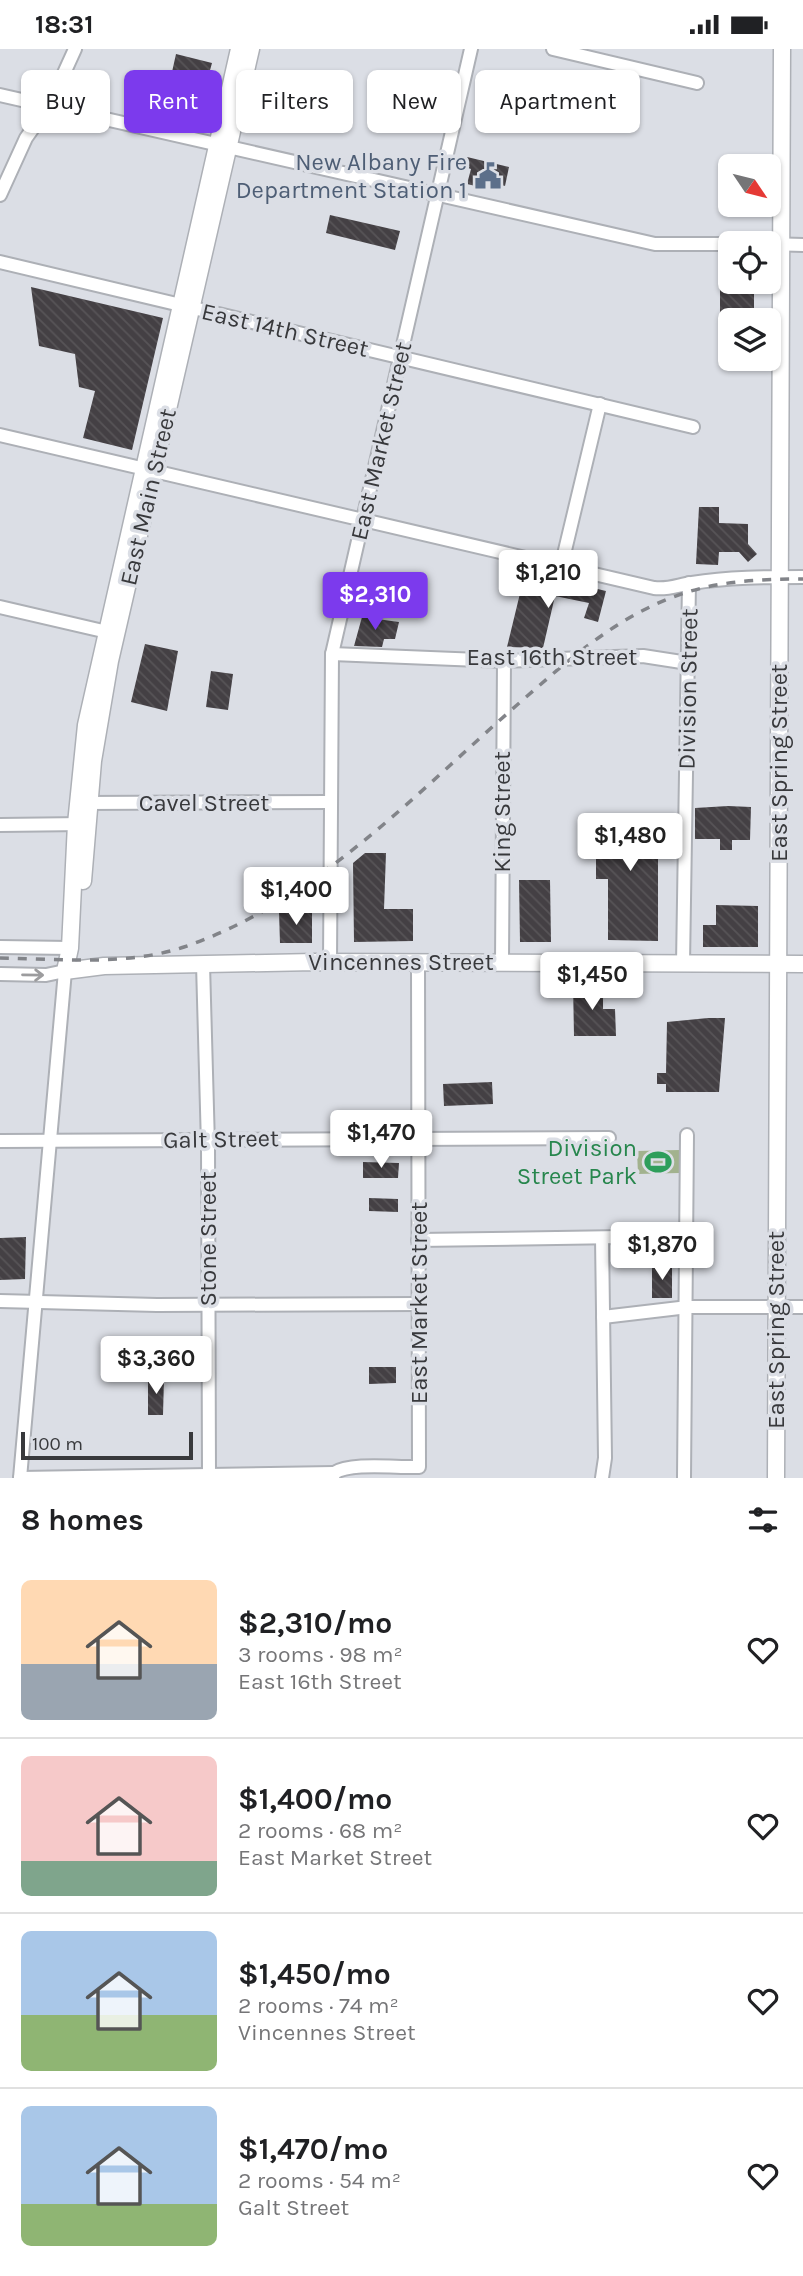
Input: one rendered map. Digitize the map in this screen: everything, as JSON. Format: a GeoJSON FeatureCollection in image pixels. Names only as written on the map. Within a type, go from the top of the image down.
{"type":"FeatureCollection","features":[{"type":"Feature","properties":{"kind":"main road","name":"East Main Street"},"geometry":{"type":"LineString","coordinates":[[65,971],[84,803],[86,725],[111,633],[223,144],[239,49]]}},
{"type":"Feature","properties":{"kind":"main road","name":"East Main Street"},"geometry":{"type":"LineString","coordinates":[[223,144],[251,49]]}},
{"type":"Feature","properties":{"kind":"main road","name":"East Spring Street"},"geometry":{"type":"LineString","coordinates":[[775,231],[782,49]]}},
{"type":"Feature","properties":{"kind":"main road","name":"East Spring Street"},"geometry":{"type":"LineString","coordinates":[[776,294],[779,577],[776,1478]]}},
{"type":"Feature","properties":{"kind":"main road","name":"Vincennes Street"},"geometry":{"type":"LineString","coordinates":[[65,971],[104,966],[203,964],[803,964]]}},
{"type":"Feature","properties":{"kind":"street"},"geometry":{"type":"LineString","coordinates":[[65,70],[75,49]]}},
{"type":"Feature","properties":{"kind":"street","name":"East Market Street"},"geometry":{"type":"LineString","coordinates":[[330,963],[332,654],[471,49]]}},
{"type":"Feature","properties":{"kind":"street"},"geometry":{"type":"LineString","coordinates":[[553,49],[697,83]]}},
{"type":"Feature","properties":{"kind":"street"},"geometry":{"type":"LineString","coordinates":[[0,95],[21,99]]}},
{"type":"Feature","properties":{"kind":"street"},"geometry":{"type":"LineString","coordinates":[[110,118],[655,244],[718,244]]}},
{"type":"Feature","properties":{"kind":"street"},"geometry":{"type":"LineString","coordinates":[[0,195],[30,133]]}},
{"type":"Feature","properties":{"kind":"street"},"geometry":{"type":"LineString","coordinates":[[781,244],[803,245]]}},
{"type":"Feature","properties":{"kind":"street","name":"East 14th Street"},"geometry":{"type":"LineString","coordinates":[[0,262],[693,427]]}},
{"type":"Feature","properties":{"kind":"street"},"geometry":{"type":"LineString","coordinates":[[561,567],[600,404]]}},
{"type":"Feature","properties":{"kind":"street"},"geometry":{"type":"LineString","coordinates":[[0,435],[666,590],[690,583],[803,577]]}},
{"type":"Feature","properties":{"kind":"street","name":"Division Street"},"geometry":{"type":"LineString","coordinates":[[683,964],[690,583]]}},
{"type":"Feature","properties":{"kind":"street"},"geometry":{"type":"LineString","coordinates":[[0,607],[111,633]]}},
{"type":"Feature","properties":{"kind":"street","name":"East 16th Street"},"geometry":{"type":"LineString","coordinates":[[332,654],[504,661],[643,656],[688,663]]}},
{"type":"Feature","properties":{"kind":"street","name":"King Street"},"geometry":{"type":"LineString","coordinates":[[502,962],[504,661]]}},
{"type":"Feature","properties":{"kind":"street","name":"Cavel Street"},"geometry":{"type":"LineString","coordinates":[[84,803],[330,802]]}},
{"type":"Feature","properties":{"kind":"street"},"geometry":{"type":"LineString","coordinates":[[0,825],[82,824]]}},
{"type":"Feature","properties":{"kind":"street"},"geometry":{"type":"LineString","coordinates":[[0,947],[69,948]]}},
{"type":"Feature","properties":{"kind":"street","name":"East Market Street"},"geometry":{"type":"LineString","coordinates":[[333,1476],[351,1468],[419,1467],[418,963]]}},
{"type":"Feature","properties":{"kind":"street","name":"Stone Street"},"geometry":{"type":"LineString","coordinates":[[203,964],[208,1139],[209,1473]]}},
{"type":"Feature","properties":{"kind":"street"},"geometry":{"type":"LineString","coordinates":[[65,971],[20,1478],[209,1473],[333,1476]]}},
{"type":"Feature","properties":{"kind":"street","name":"Vincennes Street"},"geometry":{"type":"LineString","coordinates":[[0,974],[47,975],[65,971]]}},
{"type":"Feature","properties":{"kind":"street"},"geometry":{"type":"LineString","coordinates":[[684,1478],[688,1307],[687,1135]]}},
{"type":"Feature","properties":{"kind":"street","name":"Galt Street"},"geometry":{"type":"LineString","coordinates":[[0,1141],[609,1138]]}},
{"type":"Feature","properties":{"kind":"street"},"geometry":{"type":"LineString","coordinates":[[418,1240],[687,1236]]}},
{"type":"Feature","properties":{"kind":"street"},"geometry":{"type":"LineString","coordinates":[[602,1238],[605,1458],[602,1478]]}},
{"type":"Feature","properties":{"kind":"street"},"geometry":{"type":"LineString","coordinates":[[0,1301],[37,1300],[48,1304],[419,1304]]}},
{"type":"Feature","properties":{"kind":"street"},"geometry":{"type":"LineString","coordinates":[[603,1317],[688,1307],[803,1307]]}},
{"type":"Feature","properties":{"kind":"green space","name":"Division Street Park"},"geometry":{"type":"Polygon","coordinates":[[[679,1150],[679,1173],[638,1174],[637,1151],[679,1150]]]}},
{"type":"Feature","properties":{"kind":"building"},"geometry":{"type":"Polygon","coordinates":[[[176,54],[212,63],[210,70],[172,70],[176,54]]]}},
{"type":"Feature","properties":{"kind":"building","name":"New Albany Fire Department Station 1"},"geometry":{"type":"Polygon","coordinates":[[[467,157],[509,167],[505,186],[494,183],[492,190],[467,184],[471,169],[465,167],[467,157]]]}},
{"type":"Feature","properties":{"kind":"building"},"geometry":{"type":"Polygon","coordinates":[[[330,215],[400,231],[395,250],[326,233],[330,215]]]}},
{"type":"Feature","properties":{"kind":"building"},"geometry":{"type":"Polygon","coordinates":[[[31,287],[163,318],[132,450],[83,438],[95,391],[79,387],[75,354],[39,346],[31,287]]]}},
{"type":"Feature","properties":{"kind":"building"},"geometry":{"type":"Polygon","coordinates":[[[720,294],[754,294],[754,308],[720,308],[720,294]]]}},
{"type":"Feature","properties":{"kind":"building"},"geometry":{"type":"Polygon","coordinates":[[[699,507],[719,507],[719,523],[748,524],[748,544],[757,554],[748,562],[739,552],[719,552],[718,565],[696,564],[699,507]]]}},
{"type":"Feature","properties":{"kind":"building"},"geometry":{"type":"Polygon","coordinates":[[[547,577],[606,591],[598,622],[584,618],[589,603],[555,596],[543,648],[507,647],[523,581],[545,587],[547,577]]]}},
{"type":"Feature","properties":{"kind":"building"},"geometry":{"type":"Polygon","coordinates":[[[362,617],[399,622],[395,639],[384,639],[382,647],[354,646],[362,617]]]}},
{"type":"Feature","properties":{"kind":"building"},"geometry":{"type":"Polygon","coordinates":[[[145,644],[178,651],[167,711],[131,702],[145,644]]]}},
{"type":"Feature","properties":{"kind":"building"},"geometry":{"type":"Polygon","coordinates":[[[211,671],[233,674],[228,710],[206,707],[211,671]]]}},
{"type":"Feature","properties":{"kind":"building"},"geometry":{"type":"Polygon","coordinates":[[[751,807],[750,840],[732,840],[732,850],[720,850],[720,839],[695,839],[695,808],[751,807]]]}},
{"type":"Feature","properties":{"kind":"building"},"geometry":{"type":"Polygon","coordinates":[[[596,813],[658,813],[658,941],[608,940],[608,879],[596,879],[596,813]]]}},
{"type":"Feature","properties":{"kind":"building"},"geometry":{"type":"Polygon","coordinates":[[[365,853],[386,853],[384,909],[413,909],[413,941],[354,942],[353,863],[365,853]]]}},
{"type":"Feature","properties":{"kind":"building"},"geometry":{"type":"Polygon","coordinates":[[[519,880],[550,880],[551,942],[520,942],[519,880]]]}},
{"type":"Feature","properties":{"kind":"building"},"geometry":{"type":"Polygon","coordinates":[[[716,905],[758,906],[758,947],[703,947],[703,925],[716,925],[716,905]]]}},
{"type":"Feature","properties":{"kind":"building"},"geometry":{"type":"Polygon","coordinates":[[[279,912],[312,912],[312,943],[280,943],[279,912]]]}},
{"type":"Feature","properties":{"kind":"building"},"geometry":{"type":"Polygon","coordinates":[[[573,983],[596,983],[603,990],[603,1009],[615,1009],[616,1036],[574,1036],[573,983]]]}},
{"type":"Feature","properties":{"kind":"building"},"geometry":{"type":"Polygon","coordinates":[[[725,1018],[719,1092],[666,1092],[666,1084],[657,1084],[657,1073],[666,1073],[667,1022],[725,1018]]]}},
{"type":"Feature","properties":{"kind":"building"},"geometry":{"type":"Polygon","coordinates":[[[492,1082],[493,1104],[444,1106],[443,1084],[492,1082]]]}},
{"type":"Feature","properties":{"kind":"building"},"geometry":{"type":"Polygon","coordinates":[[[363,1162],[399,1163],[398,1178],[363,1178],[363,1162]]]}},
{"type":"Feature","properties":{"kind":"building"},"geometry":{"type":"Polygon","coordinates":[[[369,1198],[398,1199],[398,1212],[369,1211],[369,1198]]]}},
{"type":"Feature","properties":{"kind":"building"},"geometry":{"type":"Polygon","coordinates":[[[26,1237],[25,1279],[0,1280],[0,1238],[26,1237]]]}},
{"type":"Feature","properties":{"kind":"building"},"geometry":{"type":"Polygon","coordinates":[[[652,1266],[672,1266],[672,1298],[652,1298],[652,1266]]]}},
{"type":"Feature","properties":{"kind":"building"},"geometry":{"type":"Polygon","coordinates":[[[369,1367],[396,1367],[396,1383],[369,1384],[369,1367]]]}},
{"type":"Feature","properties":{"kind":"building"},"geometry":{"type":"Polygon","coordinates":[[[148,1378],[164,1378],[163,1415],[148,1415],[148,1378]]]}},
{"type":"Feature","properties":{"kind":"railway"},"geometry":{"type":"LineString","coordinates":[[0,958],[93,960],[140,957],[184,947],[232,927],[277,903],[362,842],[553,674],[609,630],[673,597],[705,587],[753,580],[803,579]]}},
{"type":"Feature","properties":{"kind":"place","name":"New Albany Fire Department Station 1"},"geometry":{"type":"Point","coordinates":[488,176]}},
{"type":"Feature","properties":{"kind":"place","name":"Division Street Park"},"geometry":{"type":"Point","coordinates":[658,1162]}}]}
